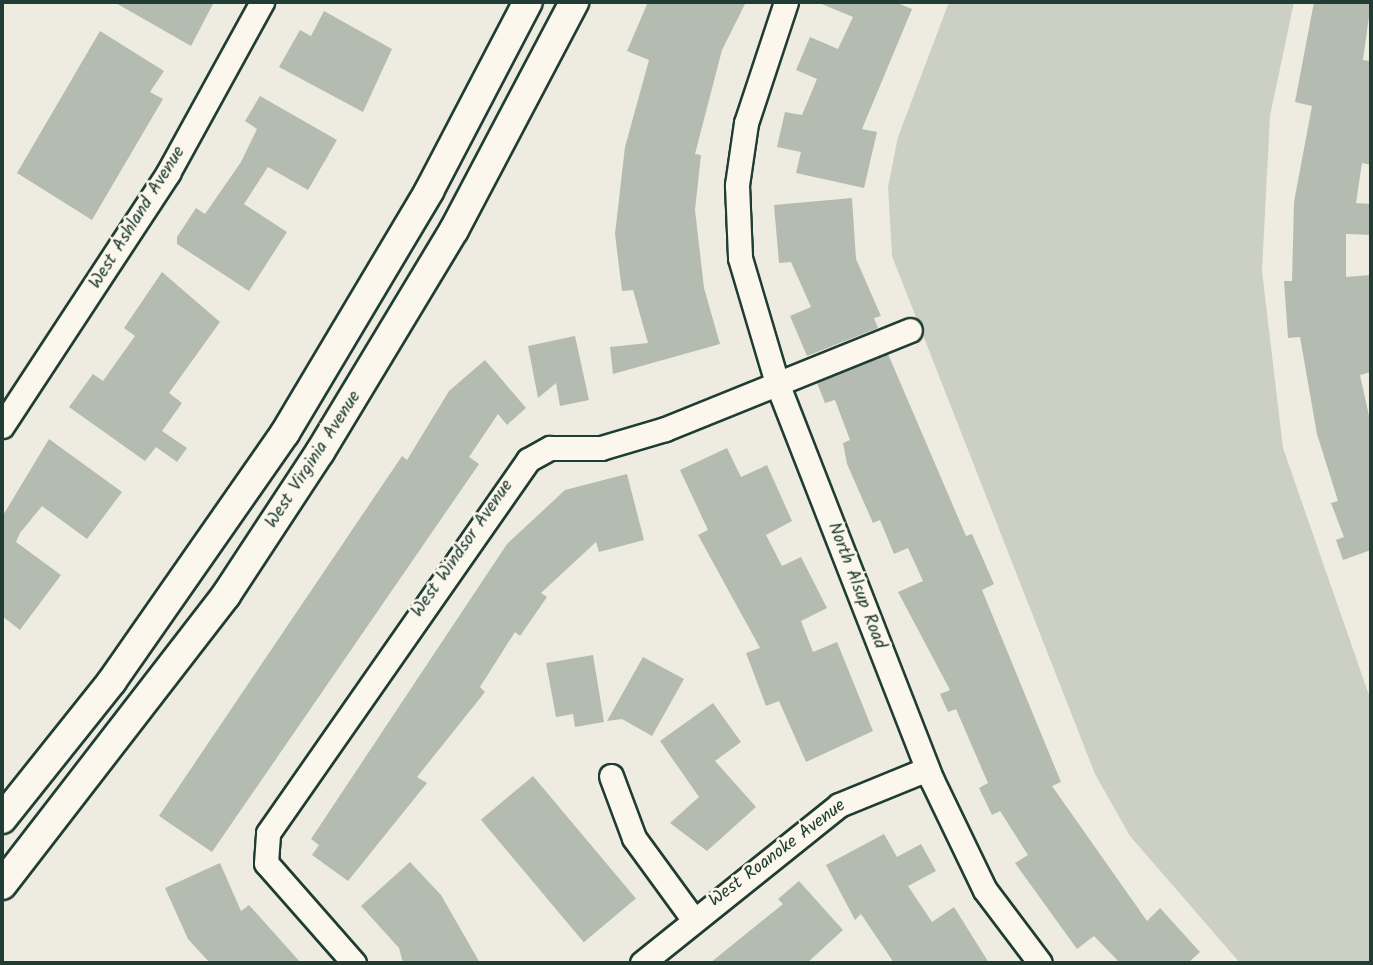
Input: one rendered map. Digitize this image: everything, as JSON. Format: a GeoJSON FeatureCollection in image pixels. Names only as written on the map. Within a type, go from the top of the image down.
{"type":"FeatureCollection","features":[{"type":"Feature","properties":{"kind":"main road"},"geometry":{"type":"LineString","coordinates":[[2,819],[128,658],[285,433],[422,202],[528,2]]}},
{"type":"Feature","properties":{"kind":"main road","name":"West Virginia Avenue"},"geometry":{"type":"LineString","coordinates":[[2,885],[226,595],[320,452],[454,230],[574,2]]}},
{"type":"Feature","properties":{"kind":"street","name":"West Ashland Avenue"},"geometry":{"type":"LineString","coordinates":[[2,426],[169,173],[262,2]]}},
{"type":"Feature","properties":{"kind":"street","name":"North Alsup Road"},"geometry":{"type":"LineString","coordinates":[[786,2],[746,123],[737,185],[740,258],[777,383],[927,769],[985,890],[1040,963]]}},
{"type":"Feature","properties":{"kind":"street","name":"West Windsor Avenue"},"geometry":{"type":"LineString","coordinates":[[354,963],[266,863],[268,833],[527,460],[550,447],[600,448],[652,433],[910,330]]}},
{"type":"Feature","properties":{"kind":"street","name":"West Roanoke Avenue"},"geometry":{"type":"LineString","coordinates":[[642,963],[693,919],[839,805],[927,769]]}},
{"type":"Feature","properties":{"kind":"street"},"geometry":{"type":"LineString","coordinates":[[611,776],[634,838],[693,919]]}},
{"type":"Feature","properties":{"kind":"shaded area"},"geometry":{"type":"Polygon","coordinates":[[[949,2],[1294,2],[1270,116],[1262,271],[1283,448],[1371,701],[1371,963],[1240,963],[1130,836],[1095,774],[892,256],[888,187],[898,137],[949,2]]]}},
{"type":"Feature","properties":{"kind":"building"},"geometry":{"type":"Polygon","coordinates":[[[114,2],[214,2],[191,46],[114,2]]]}},
{"type":"Feature","properties":{"kind":"building"},"geometry":{"type":"Polygon","coordinates":[[[648,2],[746,2],[722,50],[695,154],[701,155],[695,210],[704,288],[720,344],[613,374],[610,347],[648,343],[633,290],[622,291],[615,234],[625,147],[649,60],[627,51],[648,2]]]}},
{"type":"Feature","properties":{"kind":"building"},"geometry":{"type":"Polygon","coordinates":[[[817,2],[895,2],[912,9],[862,129],[877,132],[864,188],[796,173],[801,152],[777,147],[785,112],[802,115],[817,79],[796,70],[810,37],[838,49],[853,17],[817,2]]]}},
{"type":"Feature","properties":{"kind":"building"},"geometry":{"type":"Polygon","coordinates":[[[1314,2],[1371,2],[1363,60],[1370,61],[1371,165],[1362,163],[1356,203],[1371,204],[1371,235],[1346,234],[1346,277],[1371,275],[1371,372],[1360,375],[1371,425],[1371,550],[1343,560],[1336,540],[1344,537],[1331,503],[1338,501],[1317,434],[1300,337],[1288,338],[1284,281],[1292,281],[1294,202],[1312,106],[1295,102],[1314,2]]]}},
{"type":"Feature","properties":{"kind":"building"},"geometry":{"type":"Polygon","coordinates":[[[324,11],[392,49],[363,112],[279,67],[300,30],[311,36],[324,11]]]}},
{"type":"Feature","properties":{"kind":"building"},"geometry":{"type":"Polygon","coordinates":[[[100,31],[164,71],[150,92],[163,99],[92,220],[17,173],[100,31]]]}},
{"type":"Feature","properties":{"kind":"building"},"geometry":{"type":"Polygon","coordinates":[[[260,96],[337,140],[308,190],[268,167],[244,204],[287,232],[249,291],[177,244],[177,237],[196,208],[205,214],[241,162],[257,129],[245,121],[260,96]]]}},
{"type":"Feature","properties":{"kind":"building"},"geometry":{"type":"Polygon","coordinates":[[[852,198],[856,259],[881,316],[874,318],[878,328],[807,356],[790,316],[811,307],[791,262],[779,263],[774,205],[852,198]]]}},
{"type":"Feature","properties":{"kind":"building"},"geometry":{"type":"Polygon","coordinates":[[[162,272],[220,322],[169,393],[182,403],[162,431],[187,448],[177,462],[156,447],[145,461],[69,407],[93,374],[103,381],[135,336],[124,328],[162,272]]]}},
{"type":"Feature","properties":{"kind":"building"},"geometry":{"type":"Polygon","coordinates":[[[575,336],[589,400],[560,406],[556,383],[538,398],[528,346],[575,336]]]}},
{"type":"Feature","properties":{"kind":"building"},"geometry":{"type":"Polygon","coordinates":[[[888,354],[966,536],[972,534],[994,584],[982,590],[1061,782],[1052,786],[1147,921],[1160,908],[1200,952],[1188,963],[1120,963],[1094,936],[1077,949],[1015,863],[1028,855],[1000,811],[992,815],[979,788],[988,783],[956,709],[948,712],[940,694],[950,690],[898,592],[923,581],[908,548],[894,554],[880,520],[873,523],[847,464],[843,443],[850,440],[835,400],[825,403],[817,383],[888,354]]]}},
{"type":"Feature","properties":{"kind":"building"},"geometry":{"type":"Polygon","coordinates":[[[485,360],[526,408],[507,425],[498,414],[469,457],[479,464],[212,852],[159,816],[402,456],[407,460],[449,391],[485,360]]]}},
{"type":"Feature","properties":{"kind":"building"},"geometry":{"type":"Polygon","coordinates":[[[49,439],[122,492],[87,539],[42,506],[20,533],[16,542],[61,575],[20,630],[2,616],[2,517],[49,439]]]}},
{"type":"Feature","properties":{"kind":"building"},"geometry":{"type":"Polygon","coordinates":[[[727,448],[741,477],[767,465],[792,521],[766,535],[782,566],[801,557],[827,608],[801,621],[813,652],[837,642],[873,731],[806,762],[779,701],[766,706],[746,653],[760,648],[698,535],[708,530],[680,470],[727,448]]]}},
{"type":"Feature","properties":{"kind":"building"},"geometry":{"type":"Polygon","coordinates":[[[627,474],[644,540],[599,552],[596,542],[541,593],[547,597],[520,636],[515,632],[480,687],[485,692],[417,777],[427,783],[348,881],[312,855],[319,845],[311,839],[507,544],[565,490],[627,474]]]}},
{"type":"Feature","properties":{"kind":"building"},"geometry":{"type":"Polygon","coordinates":[[[593,655],[604,722],[575,727],[573,714],[556,717],[546,663],[593,655]]]}},
{"type":"Feature","properties":{"kind":"building"},"geometry":{"type":"Polygon","coordinates":[[[643,657],[684,679],[652,736],[622,719],[607,721],[643,657]]]}},
{"type":"Feature","properties":{"kind":"building"},"geometry":{"type":"Polygon","coordinates":[[[713,703],[741,742],[715,761],[756,807],[707,851],[670,823],[699,797],[660,741],[713,703]]]}},
{"type":"Feature","properties":{"kind":"building"},"geometry":{"type":"Polygon","coordinates":[[[533,776],[636,899],[584,942],[481,820],[533,776]]]}},
{"type":"Feature","properties":{"kind":"building"},"geometry":{"type":"Polygon","coordinates":[[[884,834],[897,857],[921,844],[936,871],[908,886],[932,922],[954,907],[989,963],[894,963],[861,914],[855,920],[826,865],[884,834]]]}},
{"type":"Feature","properties":{"kind":"building"},"geometry":{"type":"Polygon","coordinates":[[[410,862],[441,895],[480,963],[403,963],[399,948],[361,906],[410,862]]]}},
{"type":"Feature","properties":{"kind":"building"},"geometry":{"type":"Polygon","coordinates":[[[220,863],[241,911],[249,905],[301,963],[210,963],[188,939],[165,888],[220,863]]]}},
{"type":"Feature","properties":{"kind":"building"},"geometry":{"type":"Polygon","coordinates":[[[799,881],[843,930],[807,963],[710,963],[783,904],[778,899],[799,881]]]}}]}
